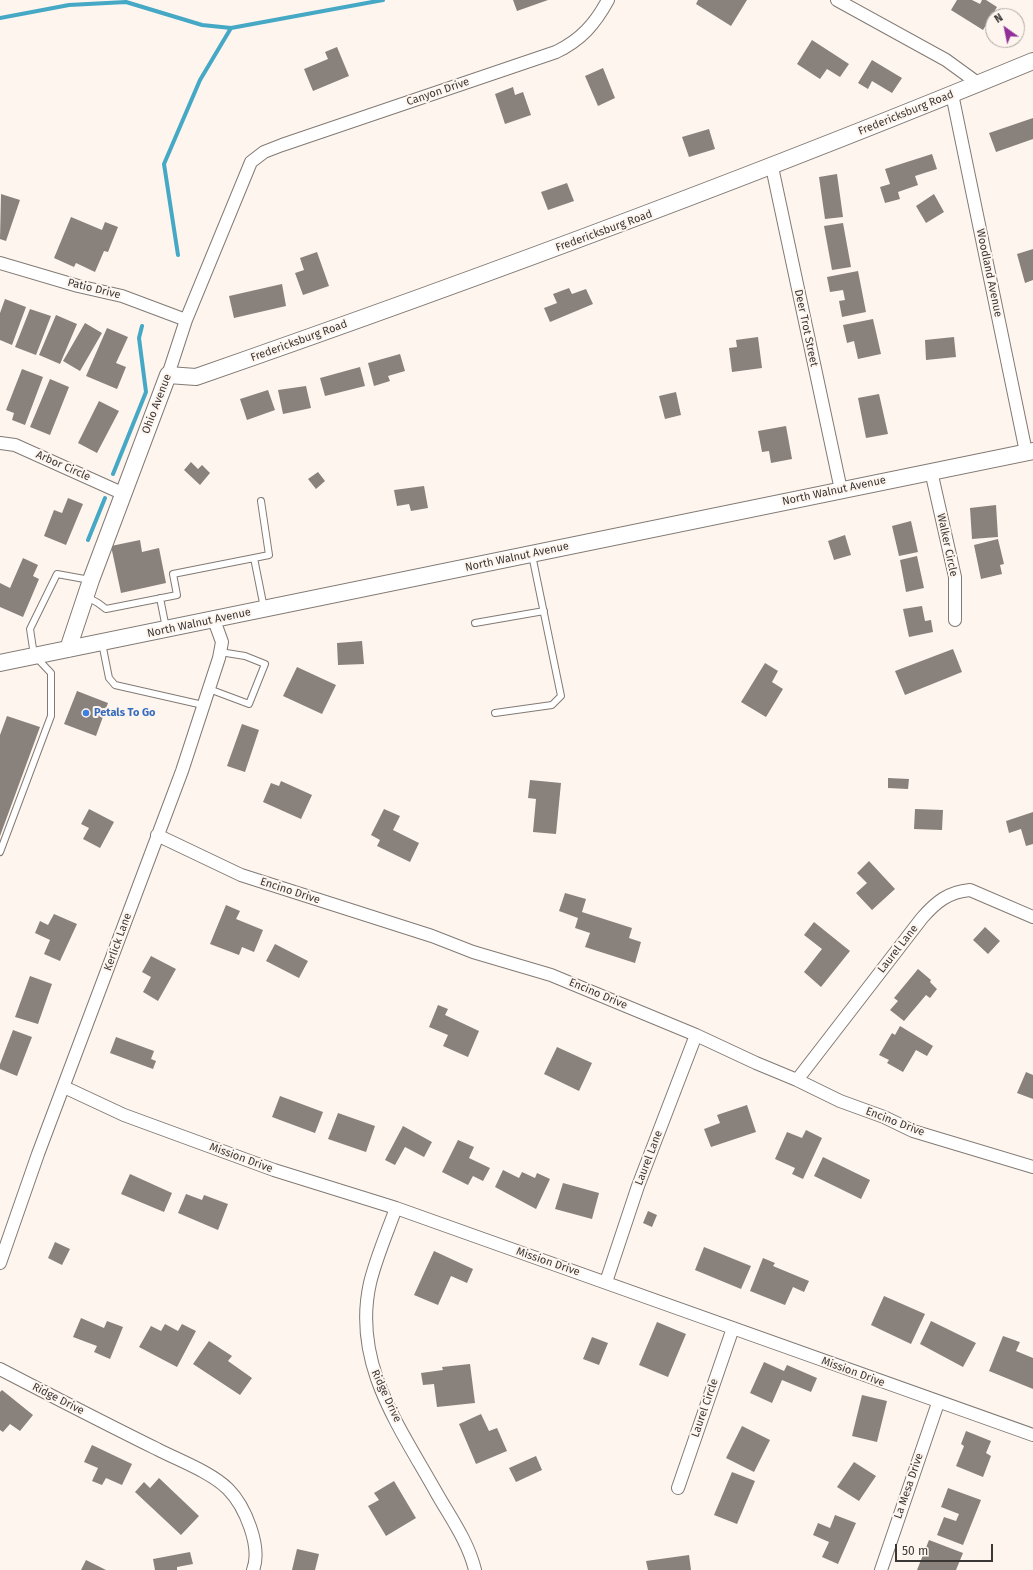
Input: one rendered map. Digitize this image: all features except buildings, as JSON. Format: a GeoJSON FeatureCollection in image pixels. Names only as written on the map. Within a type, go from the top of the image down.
{"type":"FeatureCollection","features":[{"type":"Feature","properties":{"kind":"street","name":"Canyon Drive"},"geometry":{"type":"LineString","coordinates":[[251,162],[264,152],[282,145],[556,52],[575,42],[589,30],[608,0]]}},
{"type":"Feature","properties":{"kind":"street"},"geometry":{"type":"LineString","coordinates":[[836,0],[946,60],[979,84]]}},
{"type":"Feature","properties":{"kind":"street","name":"Fredericksburg Road"},"geometry":{"type":"LineString","coordinates":[[168,375],[196,377],[617,226],[772,167],[1033,61]]}},
{"type":"Feature","properties":{"kind":"street","name":"Woodland Avenue"},"geometry":{"type":"LineString","coordinates":[[952,94],[1030,451]]}},
{"type":"Feature","properties":{"kind":"street","name":"Ohio Avenue"},"geometry":{"type":"LineString","coordinates":[[68,649],[91,580],[168,375],[186,320],[251,162]]}},
{"type":"Feature","properties":{"kind":"street","name":"Deer Trot Street"},"geometry":{"type":"LineString","coordinates":[[772,167],[841,490]]}},
{"type":"Feature","properties":{"kind":"street","name":"Patio Drive"},"geometry":{"type":"LineString","coordinates":[[0,263],[78,286],[122,296],[186,320]]}},
{"type":"Feature","properties":{"kind":"street","name":"Arbor Circle"},"geometry":{"type":"LineString","coordinates":[[0,443],[15,445],[124,494]]}},
{"type":"Feature","properties":{"kind":"street","name":"North Walnut Avenue"},"geometry":{"type":"LineString","coordinates":[[0,663],[1030,451]]}},
{"type":"Feature","properties":{"kind":"street","name":"Walker Circle"},"geometry":{"type":"LineString","coordinates":[[932,471],[955,577],[956,620]]}},
{"type":"Feature","properties":{"kind":"street","name":"Kerlick Lane"},"geometry":{"type":"LineString","coordinates":[[0,1263],[157,835],[182,771],[220,652],[222,642],[214,620]]}},
{"type":"Feature","properties":{"kind":"street","name":"Encino Drive"},"geometry":{"type":"LineString","coordinates":[[157,835],[241,875],[432,936],[473,952],[551,975],[696,1035],[797,1080],[840,1102],[884,1117],[913,1131],[1033,1167]]}},
{"type":"Feature","properties":{"kind":"street","name":"Laurel Lane"},"geometry":{"type":"LineString","coordinates":[[797,1080],[922,918],[941,899],[960,891],[970,890],[1033,917]]}},
{"type":"Feature","properties":{"kind":"street","name":"Laurel Lane"},"geometry":{"type":"LineString","coordinates":[[606,1282],[638,1186],[696,1035]]}},
{"type":"Feature","properties":{"kind":"street","name":"Mission Drive"},"geometry":{"type":"LineString","coordinates":[[64,1087],[124,1115],[274,1170],[396,1208],[606,1282],[938,1403],[1033,1435]]}},
{"type":"Feature","properties":{"kind":"street","name":"Ridge Drive"},"geometry":{"type":"LineString","coordinates":[[396,1208],[370,1283],[366,1309],[372,1368],[387,1404],[464,1541],[475,1570]]}},
{"type":"Feature","properties":{"kind":"street","name":"Laurel Circle"},"geometry":{"type":"LineString","coordinates":[[678,1488],[733,1328]]}},
{"type":"Feature","properties":{"kind":"street","name":"Ridge Drive"},"geometry":{"type":"LineString","coordinates":[[0,1369],[190,1466],[228,1489],[240,1505],[253,1538],[256,1551],[253,1570]]}},
{"type":"Feature","properties":{"kind":"street","name":"La Mesa Drive"},"geometry":{"type":"LineString","coordinates":[[881,1570],[938,1403]]}},
{"type":"Feature","properties":{"kind":"lane"},"geometry":{"type":"LineString","coordinates":[[85,597],[98,603],[106,609],[177,595],[173,574],[269,555],[261,501]]}},
{"type":"Feature","properties":{"kind":"lane"},"geometry":{"type":"LineString","coordinates":[[495,713],[552,705],[560,699],[561,696],[531,554]]}},
{"type":"Feature","properties":{"kind":"lane"},"geometry":{"type":"LineString","coordinates":[[254,558],[265,609]]}},
{"type":"Feature","properties":{"kind":"lane"},"geometry":{"type":"LineString","coordinates":[[0,852],[52,712],[51,673],[34,655],[30,629],[57,574],[91,580]]}},
{"type":"Feature","properties":{"kind":"lane"},"geometry":{"type":"LineString","coordinates":[[160,598],[166,630]]}},
{"type":"Feature","properties":{"kind":"lane"},"geometry":{"type":"LineString","coordinates":[[475,623],[544,611]]}},
{"type":"Feature","properties":{"kind":"lane"},"geometry":{"type":"LineString","coordinates":[[102,643],[109,678],[115,685],[203,704]]}},
{"type":"Feature","properties":{"kind":"lane"},"geometry":{"type":"LineString","coordinates":[[209,689],[249,704],[265,664],[245,656],[220,652]]}},
{"type":"Feature","properties":{"kind":"waterway"},"geometry":{"type":"LineString","coordinates":[[0,18],[69,5],[126,2],[202,25],[231,28],[383,0]]}},
{"type":"Feature","properties":{"kind":"waterway"},"geometry":{"type":"LineString","coordinates":[[178,255],[164,164],[200,80],[231,28]]}},
{"type":"Feature","properties":{"kind":"waterway"},"geometry":{"type":"LineString","coordinates":[[113,474],[146,392],[139,338],[142,326]]}},
{"type":"Feature","properties":{"kind":"waterway"},"geometry":{"type":"LineString","coordinates":[[88,540],[105,498]]}},
{"type":"Feature","properties":{"kind":"place","name":"Petals To Go"},"geometry":{"type":"Point","coordinates":[86,713]}}]}
